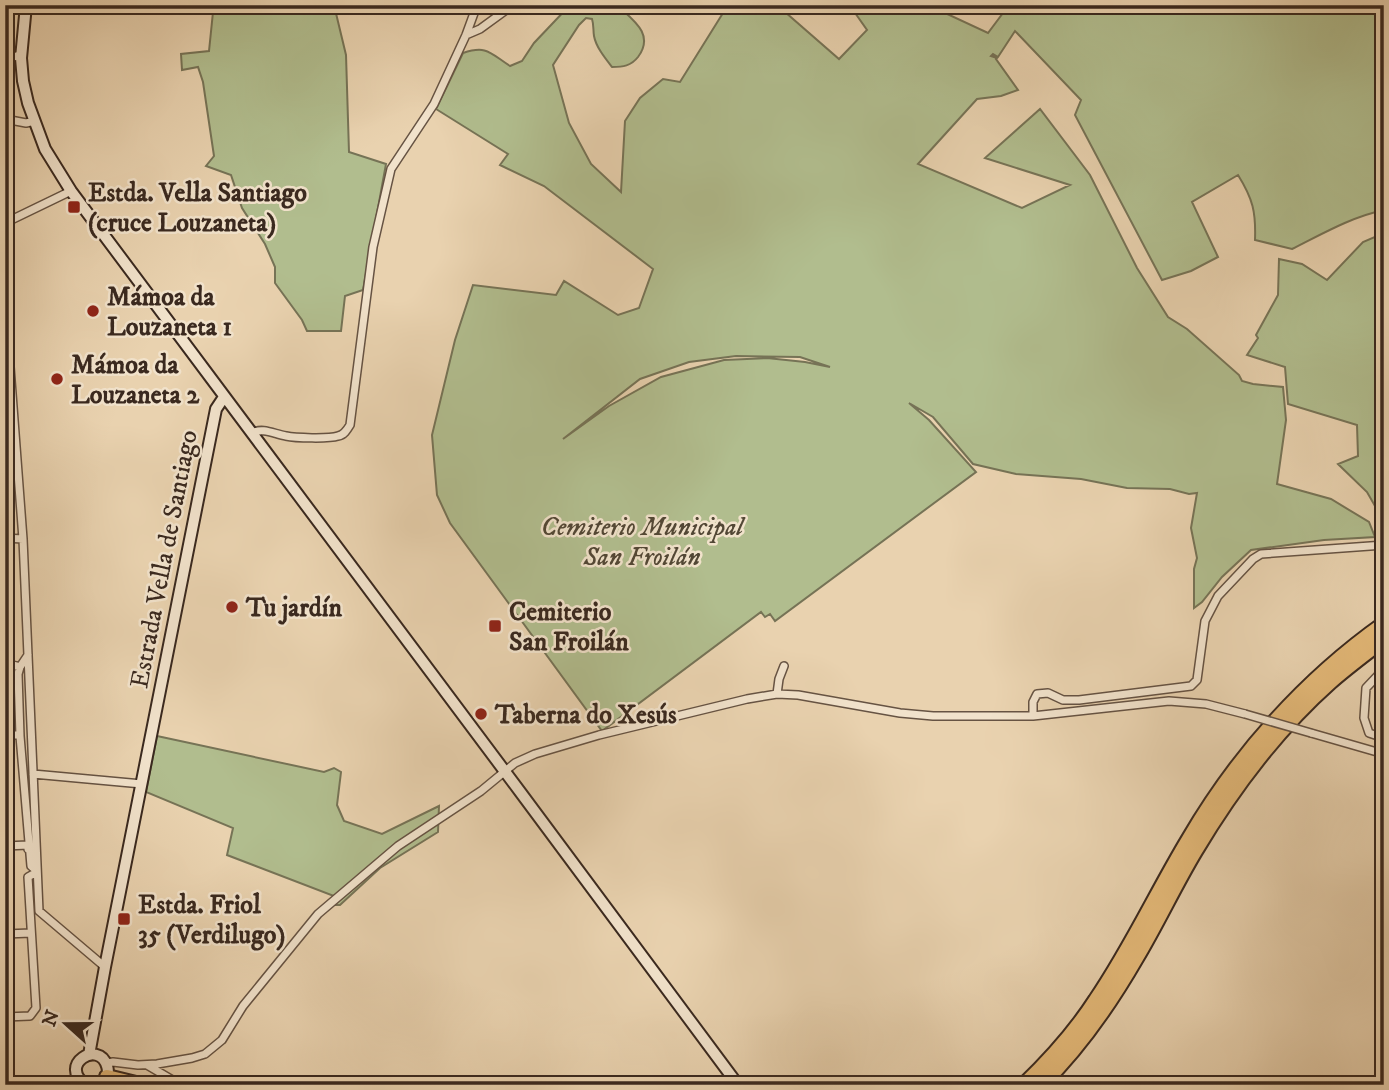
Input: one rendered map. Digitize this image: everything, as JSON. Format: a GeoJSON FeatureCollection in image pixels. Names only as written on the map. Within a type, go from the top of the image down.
{"type":"FeatureCollection","features":[{"type":"Feature","properties":{"kind":"highway"},"geometry":{"type":"LineString","coordinates":[[1024,1085],[1096,1002],[1189,838],[1223,785],[1296,699],[1346,652],[1384,624]]}},
{"type":"Feature","properties":{"kind":"highway"},"geometry":{"type":"LineString","coordinates":[[1041,1085],[1060,1067],[1103,1009],[1136,959],[1194,852],[1256,762],[1302,709],[1329,683],[1384,639]]}},
{"type":"Feature","properties":{"kind":"highway"},"geometry":{"type":"LineString","coordinates":[[104,1075],[140,1085]]}},
{"type":"Feature","properties":{"kind":"main road"},"geometry":{"type":"LineString","coordinates":[[26,5],[21,55],[23,81],[45,149],[71,191],[738,1085]]}},
{"type":"Feature","properties":{"kind":"main road","name":"Estrada Vella de Santiago"},"geometry":{"type":"LineString","coordinates":[[85,1085],[76,1070],[79,1061],[89,1055],[216,409],[224,397]]}},
{"type":"Feature","properties":{"kind":"main road"},"geometry":{"type":"LineString","coordinates":[[89,1055],[99,1056],[104,1075]]}},
{"type":"Feature","properties":{"kind":"street"},"geometry":{"type":"LineString","coordinates":[[252,433],[263,430],[289,437],[336,437],[344,433],[350,425],[373,247],[391,169],[435,104],[477,5]]}},
{"type":"Feature","properties":{"kind":"street"},"geometry":{"type":"LineString","coordinates":[[466,35],[480,29],[513,5]]}},
{"type":"Feature","properties":{"kind":"street"},"geometry":{"type":"LineString","coordinates":[[5,59],[21,55]]}},
{"type":"Feature","properties":{"kind":"street"},"geometry":{"type":"LineString","coordinates":[[5,119],[26,123],[34,121]]}},
{"type":"Feature","properties":{"kind":"street"},"geometry":{"type":"LineString","coordinates":[[5,225],[71,191]]}},
{"type":"Feature","properties":{"kind":"street"},"geometry":{"type":"LineString","coordinates":[[5,301],[7,356],[23,539],[39,911],[105,967]]}},
{"type":"Feature","properties":{"kind":"street"},"geometry":{"type":"LineString","coordinates":[[5,538],[23,539]]}},
{"type":"Feature","properties":{"kind":"street"},"geometry":{"type":"LineString","coordinates":[[1033,716],[1033,702],[1037,694],[1048,693],[1063,699],[1079,700],[1191,687],[1197,680],[1205,621],[1217,596],[1261,554],[1384,545]]}},
{"type":"Feature","properties":{"kind":"street"},"geometry":{"type":"LineString","coordinates":[[28,655],[20,668],[20,735],[28,845],[31,866],[37,872]]}},
{"type":"Feature","properties":{"kind":"street"},"geometry":{"type":"LineString","coordinates":[[5,663],[29,672]]}},
{"type":"Feature","properties":{"kind":"street"},"geometry":{"type":"LineString","coordinates":[[777,694],[784,666]]}},
{"type":"Feature","properties":{"kind":"street"},"geometry":{"type":"LineString","coordinates":[[1384,669],[1366,688],[1364,718],[1368,733],[1384,738]]}},
{"type":"Feature","properties":{"kind":"street"},"geometry":{"type":"LineString","coordinates":[[104,1075],[113,1062],[125,1065],[146,1064],[205,1054],[222,1040],[243,1006],[318,914],[398,846],[481,790],[514,763],[557,747],[747,699],[777,694],[798,695],[890,712],[933,716],[1033,716],[1169,701],[1206,704],[1384,754]]}},
{"type":"Feature","properties":{"kind":"street"},"geometry":{"type":"LineString","coordinates":[[5,735],[20,735]]}},
{"type":"Feature","properties":{"kind":"street"},"geometry":{"type":"LineString","coordinates":[[20,735],[25,741],[29,741],[32,735]]}},
{"type":"Feature","properties":{"kind":"street"},"geometry":{"type":"LineString","coordinates":[[33,774],[142,784]]}},
{"type":"Feature","properties":{"kind":"street"},"geometry":{"type":"LineString","coordinates":[[5,846],[28,845]]}},
{"type":"Feature","properties":{"kind":"street"},"geometry":{"type":"LineString","coordinates":[[5,1017],[30,1016],[36,1008],[28,845]]}},
{"type":"Feature","properties":{"kind":"street"},"geometry":{"type":"LineString","coordinates":[[28,877],[37,872]]}},
{"type":"Feature","properties":{"kind":"street"},"geometry":{"type":"LineString","coordinates":[[5,934],[31,933]]}},
{"type":"Feature","properties":{"kind":"street"},"geometry":{"type":"LineString","coordinates":[[146,1064],[181,1085]]}},
{"type":"Feature","properties":{"kind":"green space"},"geometry":{"type":"Polygon","coordinates":[[[334,5],[346,55],[349,152],[386,164],[363,290],[345,296],[341,331],[307,331],[275,283],[275,267],[265,244],[242,208],[231,175],[206,166],[214,156],[203,82],[198,67],[182,70],[181,54],[209,51],[213,12],[170,10],[170,7],[334,5]]]}},
{"type":"Feature","properties":{"kind":"green space","name":"Cemiterio Municipal San Froilán"},"geometry":{"type":"Polygon","coordinates":[[[570,5],[617,5],[640,28],[644,41],[638,57],[626,65],[612,67],[597,44],[592,19],[586,18],[553,65],[569,123],[591,164],[621,192],[625,121],[640,98],[663,79],[680,82],[728,5],[777,5],[839,59],[867,30],[853,10],[856,5],[928,5],[988,33],[1009,5],[1384,5],[1384,210],[1348,221],[1292,249],[1255,240],[1252,206],[1238,175],[1192,202],[1218,257],[1191,271],[1162,280],[1075,115],[1081,100],[1015,31],[998,57],[993,54],[991,56],[997,58],[1018,90],[1001,96],[977,99],[918,164],[1022,208],[1070,185],[985,158],[1040,109],[1090,175],[1137,268],[1168,317],[1187,329],[1239,375],[1242,381],[1283,387],[1286,420],[1277,484],[1331,499],[1369,522],[1375,537],[1324,540],[1251,550],[1194,608],[1194,569],[1197,558],[1191,528],[1197,493],[1127,488],[1081,479],[1016,474],[973,464],[933,417],[909,403],[929,420],[976,472],[775,621],[770,614],[765,617],[761,612],[602,731],[450,523],[437,495],[432,435],[455,340],[473,285],[556,295],[564,281],[618,315],[639,308],[653,269],[544,186],[500,165],[508,154],[436,109],[463,53],[483,50],[510,66],[522,61],[534,43],[570,5]],[[736,356],[689,362],[640,379],[563,439],[609,406],[661,377],[724,360],[767,358],[830,367],[800,357],[736,356]]]}},
{"type":"Feature","properties":{"kind":"green space"},"geometry":{"type":"Polygon","coordinates":[[[1384,233],[1383,520],[1367,492],[1338,464],[1358,456],[1357,425],[1288,404],[1285,367],[1247,355],[1278,295],[1279,259],[1302,264],[1327,280],[1363,242],[1384,233]]]}},
{"type":"Feature","properties":{"kind":"green space"},"geometry":{"type":"Polygon","coordinates":[[[157,736],[324,772],[334,768],[341,772],[337,805],[344,821],[382,834],[439,806],[438,832],[380,868],[340,905],[329,905],[334,896],[227,855],[233,828],[146,792],[157,736]]]}},
{"type":"Feature","properties":{"kind":"place","name":"Estda. Vella Santiago (cruce Louzaneta)"},"geometry":{"type":"Point","coordinates":[74,207]}},
{"type":"Feature","properties":{"kind":"place","name":"Mámoa da Louzaneta 1"},"geometry":{"type":"Point","coordinates":[93,311]}},
{"type":"Feature","properties":{"kind":"place","name":"Mámoa da Louzaneta 2"},"geometry":{"type":"Point","coordinates":[57,379]}},
{"type":"Feature","properties":{"kind":"place","name":"Tu jardín"},"geometry":{"type":"Point","coordinates":[232,607]}},
{"type":"Feature","properties":{"kind":"place","name":"Cemiterio San Froilán"},"geometry":{"type":"Point","coordinates":[495,626]}},
{"type":"Feature","properties":{"kind":"place","name":"Taberna do Xesús"},"geometry":{"type":"Point","coordinates":[481,714]}},
{"type":"Feature","properties":{"kind":"place","name":"Estda. Friol 35 (Verdilugo)"},"geometry":{"type":"Point","coordinates":[124,919]}}]}
